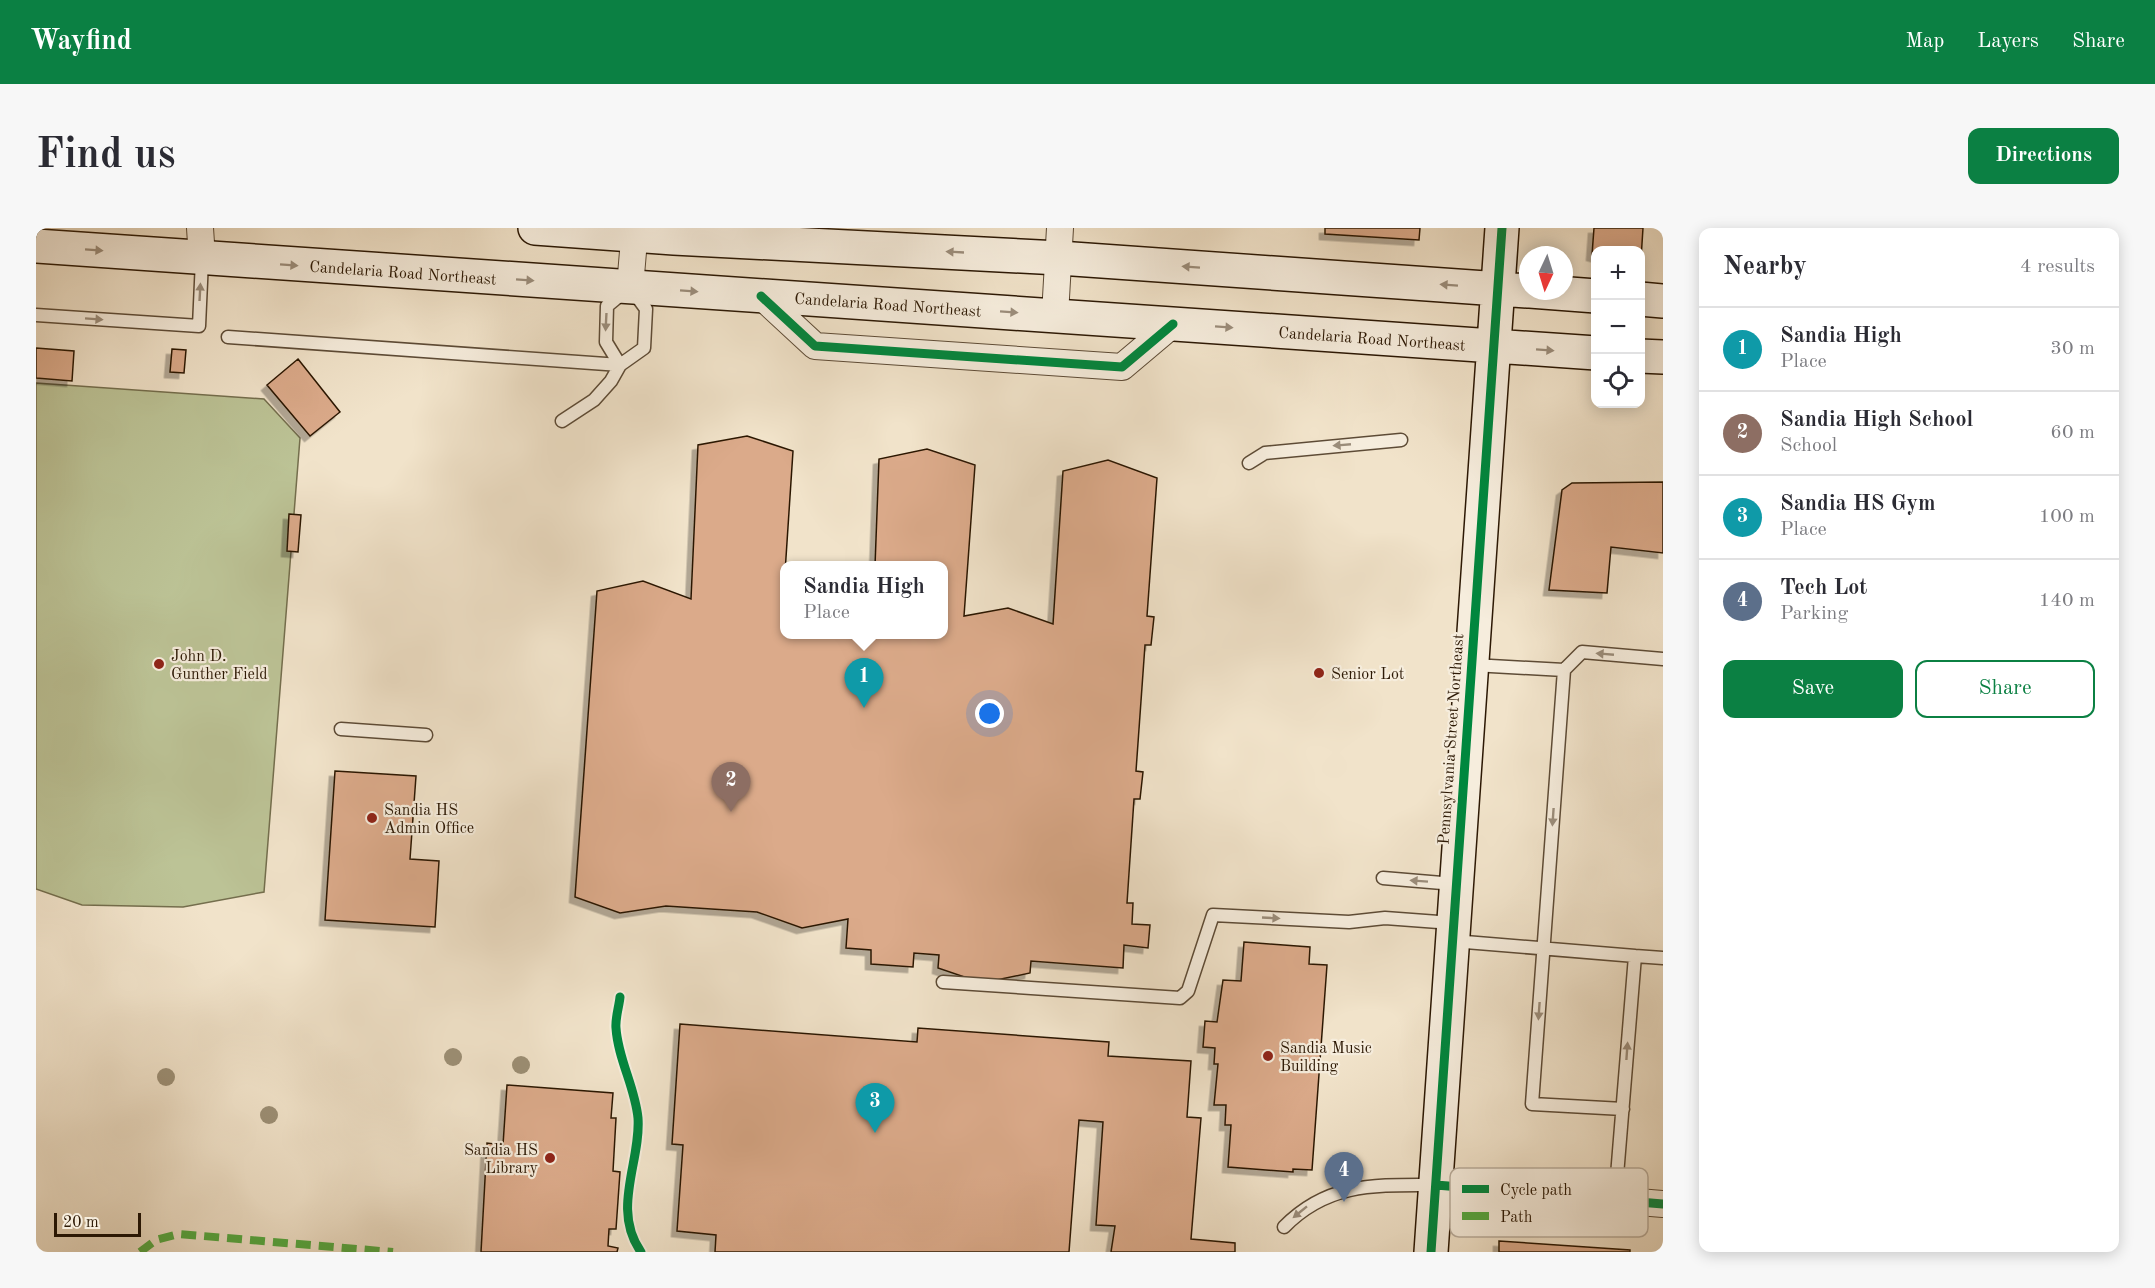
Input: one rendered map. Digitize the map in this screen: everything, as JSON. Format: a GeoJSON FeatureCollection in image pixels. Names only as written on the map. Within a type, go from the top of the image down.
{"type":"FeatureCollection","features":[{"type":"Feature","properties":{"kind":"main road"},"geometry":{"type":"LineString","coordinates":[[535,228],[1060,243],[1519,290]]}},
{"type":"Feature","properties":{"kind":"main road","name":"Pennsylvania Street Northeast"},"geometry":{"type":"LineString","coordinates":[[1431,1252],[1470,664],[1494,346],[1519,290],[1502,228]]}},
{"type":"Feature","properties":{"kind":"main road","name":"Candelaria Road Northeast"},"geometry":{"type":"LineString","coordinates":[[36,246],[201,243],[630,287],[1591,353]]}},
{"type":"Feature","properties":{"kind":"main road"},"geometry":{"type":"LineString","coordinates":[[1573,294],[1591,296]]}},
{"type":"Feature","properties":{"kind":"main road"},"geometry":{"type":"LineString","coordinates":[[1645,299],[1663,301]]}},
{"type":"Feature","properties":{"kind":"main road"},"geometry":{"type":"LineString","coordinates":[[1645,356],[1663,357]]}},
{"type":"Feature","properties":{"kind":"street"},"geometry":{"type":"LineString","coordinates":[[630,287],[635,232]]}},
{"type":"Feature","properties":{"kind":"street"},"geometry":{"type":"LineString","coordinates":[[1055,315],[1060,243]]}},
{"type":"Feature","properties":{"kind":"street"},"geometry":{"type":"LineString","coordinates":[[761,296],[815,346],[1122,367],[1173,324]]}},
{"type":"Feature","properties":{"kind":"street"},"geometry":{"type":"LineString","coordinates":[[1436,1185],[1450,1186]]}},
{"type":"Feature","properties":{"kind":"street"},"geometry":{"type":"LineString","coordinates":[[1648,1203],[1663,1204]]}},
{"type":"Feature","properties":{"kind":"lane"},"geometry":{"type":"LineString","coordinates":[[36,315],[199,326],[201,243]]}},
{"type":"Feature","properties":{"kind":"lane"},"geometry":{"type":"LineString","coordinates":[[562,421],[594,399],[611,381],[620,365],[644,348],[646,309],[630,287],[607,306],[606,342],[620,365]]}},
{"type":"Feature","properties":{"kind":"lane"},"geometry":{"type":"LineString","coordinates":[[228,337],[620,365]]}},
{"type":"Feature","properties":{"kind":"lane"},"geometry":{"type":"LineString","coordinates":[[1248,463],[1265,453],[1401,440]]}},
{"type":"Feature","properties":{"kind":"lane"},"geometry":{"type":"LineString","coordinates":[[1623,1109],[1532,1104],[1564,670],[1582,652],[1663,659]]}},
{"type":"Feature","properties":{"kind":"lane"},"geometry":{"type":"LineString","coordinates":[[1470,664],[1564,670]]}},
{"type":"Feature","properties":{"kind":"lane"},"geometry":{"type":"LineString","coordinates":[[341,729],[426,735]]}},
{"type":"Feature","properties":{"kind":"lane"},"geometry":{"type":"LineString","coordinates":[[1383,878],[1456,884]]}},
{"type":"Feature","properties":{"kind":"lane"},"geometry":{"type":"LineString","coordinates":[[943,982],[1180,998],[1188,991],[1213,915],[1349,922],[1385,918],[1544,948],[1663,958]]}},
{"type":"Feature","properties":{"kind":"lane"},"geometry":{"type":"LineString","coordinates":[[1618,1168],[1635,956]]}},
{"type":"Feature","properties":{"kind":"lane"},"geometry":{"type":"LineString","coordinates":[[1284,1227],[1302,1208],[1336,1192],[1374,1185],[1436,1185]]}},
{"type":"Feature","properties":{"kind":"green space","name":"John D. Gunther Field"},"geometry":{"type":"Polygon","coordinates":[[[36,383],[264,399],[300,438],[264,892],[183,907],[82,905],[36,889],[36,383]]]}},
{"type":"Feature","properties":{"kind":"building"},"geometry":{"type":"Polygon","coordinates":[[[1325,228],[1420,228],[1419,240],[1325,234],[1325,228]]]}},
{"type":"Feature","properties":{"kind":"building"},"geometry":{"type":"Polygon","coordinates":[[[1594,228],[1643,228],[1642,246],[1593,246],[1594,228]]]}},
{"type":"Feature","properties":{"kind":"building"},"geometry":{"type":"Polygon","coordinates":[[[36,348],[74,351],[72,381],[36,378],[36,348]]]}},
{"type":"Feature","properties":{"kind":"building"},"geometry":{"type":"Polygon","coordinates":[[[172,349],[186,350],[184,373],[170,372],[172,349]]]}},
{"type":"Feature","properties":{"kind":"building"},"geometry":{"type":"Polygon","coordinates":[[[298,359],[340,412],[310,436],[267,385],[298,359]]]}},
{"type":"Feature","properties":{"kind":"building"},"geometry":{"type":"Polygon","coordinates":[[[747,436],[793,451],[786,561],[780,561],[780,639],[948,639],[948,561],[875,561],[879,459],[927,449],[975,465],[964,616],[1008,608],[1053,624],[1063,471],[1108,460],[1157,478],[1147,616],[1154,617],[1151,645],[1145,645],[1136,771],[1143,772],[1140,799],[1134,799],[1127,903],[1133,903],[1132,924],[1150,925],[1148,948],[1124,945],[1123,968],[1031,961],[1030,973],[982,983],[938,968],[939,955],[914,953],[913,967],[871,964],[871,950],[846,948],[848,919],[802,928],[757,912],[666,906],[620,913],[575,897],[597,591],[643,581],[691,599],[698,445],[747,436]]]}},
{"type":"Feature","properties":{"kind":"building"},"geometry":{"type":"Polygon","coordinates":[[[1663,482],[1663,553],[1611,547],[1607,593],[1549,590],[1562,490],[1572,483],[1663,482]]]}},
{"type":"Feature","properties":{"kind":"building"},"geometry":{"type":"Polygon","coordinates":[[[289,514],[301,515],[298,552],[287,551],[289,514]]]}},
{"type":"Feature","properties":{"kind":"building","name":"Sandia HS Admin Office"},"geometry":{"type":"Polygon","coordinates":[[[335,771],[416,776],[410,859],[439,861],[435,927],[325,920],[335,771]]]}},
{"type":"Feature","properties":{"kind":"building","name":"Sandia Music Building"},"geometry":{"type":"Polygon","coordinates":[[[1244,942],[1310,947],[1309,964],[1327,965],[1312,1170],[1293,1169],[1293,1172],[1228,1167],[1231,1125],[1225,1125],[1226,1105],[1214,1105],[1218,1064],[1214,1064],[1215,1048],[1203,1047],[1205,1021],[1217,1022],[1223,980],[1241,981],[1244,942]]]}},
{"type":"Feature","properties":{"kind":"building"},"geometry":{"type":"Polygon","coordinates":[[[680,1024],[917,1042],[918,1028],[1109,1042],[1108,1056],[1191,1061],[1187,1117],[1201,1118],[1191,1239],[1235,1243],[1235,1252],[1111,1252],[1115,1226],[1096,1225],[1103,1122],[1079,1120],[1069,1252],[715,1252],[716,1235],[677,1231],[683,1145],[672,1144],[680,1024]]]}},
{"type":"Feature","properties":{"kind":"building","name":"Sandia HS Library"},"geometry":{"type":"Polygon","coordinates":[[[507,1085],[613,1093],[611,1118],[616,1118],[613,1171],[620,1172],[616,1229],[609,1229],[608,1246],[618,1248],[617,1252],[481,1252],[487,1143],[503,1145],[507,1085]]]}},
{"type":"Feature","properties":{"kind":"building"},"geometry":{"type":"Polygon","coordinates":[[[1499,1241],[1630,1250],[1630,1252],[1499,1252],[1499,1241]]]}},
{"type":"Feature","properties":{"kind":"marked path"},"geometry":{"type":"LineString","coordinates":[[140,1252],[156,1240],[179,1234],[393,1252]]}},
{"type":"Feature","properties":{"kind":"cycle path"},"geometry":{"type":"LineString","coordinates":[[1431,1252],[1502,228]]}},
{"type":"Feature","properties":{"kind":"cycle path"},"geometry":{"type":"LineString","coordinates":[[761,296],[815,346],[1122,367],[1173,324]]}},
{"type":"Feature","properties":{"kind":"cycle path"},"geometry":{"type":"LineString","coordinates":[[620,997],[616,1021],[617,1039],[634,1095],[638,1118],[636,1151],[629,1185],[628,1219],[632,1236],[641,1252]]}},
{"type":"Feature","properties":{"kind":"cycle path"},"geometry":{"type":"LineString","coordinates":[[1436,1185],[1450,1186]]}},
{"type":"Feature","properties":{"kind":"cycle path"},"geometry":{"type":"LineString","coordinates":[[1648,1203],[1663,1204]]}},
{"type":"Feature","properties":{"kind":"place","name":"John D. Gunther Field"},"geometry":{"type":"Point","coordinates":[159,664]}},
{"type":"Feature","properties":{"kind":"place","name":"Senior Lot"},"geometry":{"type":"Point","coordinates":[1319,673]}},
{"type":"Feature","properties":{"kind":"place","name":"Sandia High"},"geometry":{"type":"Point","coordinates":[864,708]}},
{"type":"Feature","properties":{"kind":"place","name":"Sandia High School"},"geometry":{"type":"Point","coordinates":[731,812]}},
{"type":"Feature","properties":{"kind":"place","name":"Sandia HS Admin Office"},"geometry":{"type":"Point","coordinates":[372,818]}},
{"type":"Feature","properties":{"kind":"place","name":"Sandia Music Building"},"geometry":{"type":"Point","coordinates":[1268,1056]}},
{"type":"Feature","properties":{"kind":"place","name":"Sandia HS Gym"},"geometry":{"type":"Point","coordinates":[875,1133]}},
{"type":"Feature","properties":{"kind":"place","name":"Sandia HS Library"},"geometry":{"type":"Point","coordinates":[550,1158]}},
{"type":"Feature","properties":{"kind":"place","name":"Tech Lot"},"geometry":{"type":"Point","coordinates":[1344,1202]}}]}
